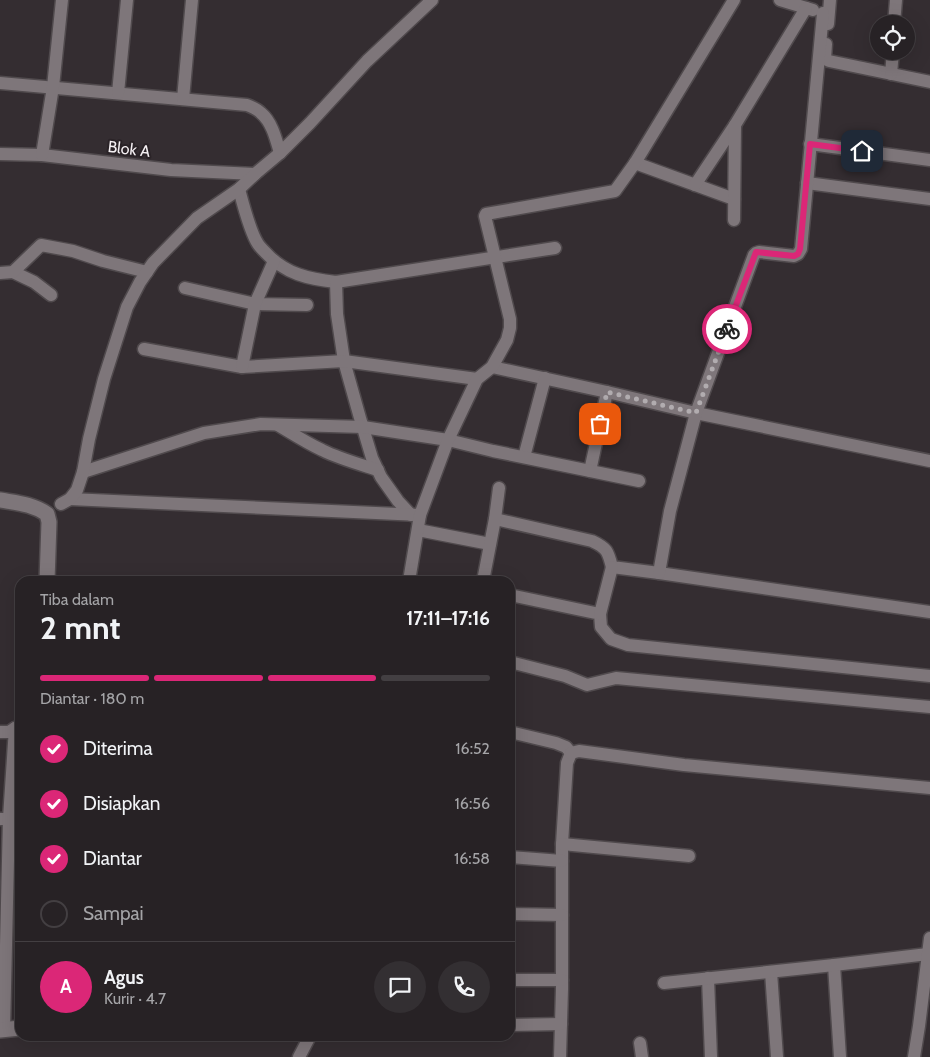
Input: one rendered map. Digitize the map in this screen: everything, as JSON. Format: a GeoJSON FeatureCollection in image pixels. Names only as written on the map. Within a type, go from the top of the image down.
{"type":"FeatureCollection","features":[{"type":"Feature","properties":{"kind":"street"},"geometry":{"type":"LineString","coordinates":[[42,155],[53,88],[62,0]]}},
{"type":"Feature","properties":{"kind":"street"},"geometry":{"type":"LineString","coordinates":[[118,93],[127,0]]}},
{"type":"Feature","properties":{"kind":"street"},"geometry":{"type":"LineString","coordinates":[[183,99],[192,0]]}},
{"type":"Feature","properties":{"kind":"street"},"geometry":{"type":"LineString","coordinates":[[416,515],[65,502],[77,490],[83,472],[104,379],[127,308],[140,282],[153,263],[197,218],[238,189],[280,153],[310,124],[367,61],[432,0]]}},
{"type":"Feature","properties":{"kind":"street"},"geometry":{"type":"LineString","coordinates":[[410,576],[418,530],[416,515],[477,379],[492,367],[508,335],[510,319],[486,214],[615,191],[635,163],[734,0]]}},
{"type":"Feature","properties":{"kind":"street"},"geometry":{"type":"LineString","coordinates":[[780,0],[826,14]]}},
{"type":"Feature","properties":{"kind":"street"},"geometry":{"type":"LineString","coordinates":[[659,573],[670,511],[696,413],[754,255],[756,252],[759,252],[794,256],[798,254],[800,249],[810,144],[826,14],[830,0]]}},
{"type":"Feature","properties":{"kind":"street"},"geometry":{"type":"LineString","coordinates":[[895,15],[896,0]]}},
{"type":"Feature","properties":{"kind":"street"},"geometry":{"type":"LineString","coordinates":[[695,185],[735,125],[806,8]]}},
{"type":"Feature","properties":{"kind":"street"},"geometry":{"type":"LineString","coordinates":[[826,14],[825,59],[930,82]]}},
{"type":"Feature","properties":{"kind":"street"},"geometry":{"type":"LineString","coordinates":[[892,74],[893,60]]}},
{"type":"Feature","properties":{"kind":"street"},"geometry":{"type":"LineString","coordinates":[[0,83],[247,105],[260,111],[267,119],[280,153]]}},
{"type":"Feature","properties":{"kind":"street"},"geometry":{"type":"LineString","coordinates":[[734,220],[735,125]]}},
{"type":"Feature","properties":{"kind":"street"},"geometry":{"type":"LineString","coordinates":[[810,144],[930,160]]}},
{"type":"Feature","properties":{"kind":"street","name":"Blok A"},"geometry":{"type":"LineString","coordinates":[[0,154],[42,155],[171,170],[255,174]]}},
{"type":"Feature","properties":{"kind":"street"},"geometry":{"type":"LineString","coordinates":[[635,163],[734,199]]}},
{"type":"Feature","properties":{"kind":"street"},"geometry":{"type":"LineString","coordinates":[[806,183],[930,199]]}},
{"type":"Feature","properties":{"kind":"street"},"geometry":{"type":"LineString","coordinates":[[238,189],[258,244],[274,261],[288,270],[306,277],[336,282],[555,248]]}},
{"type":"Feature","properties":{"kind":"street"},"geometry":{"type":"LineString","coordinates":[[13,272],[41,244],[147,272]]}},
{"type":"Feature","properties":{"kind":"street"},"geometry":{"type":"LineString","coordinates":[[242,367],[255,304],[274,261]]}},
{"type":"Feature","properties":{"kind":"street"},"geometry":{"type":"LineString","coordinates":[[0,273],[13,272],[34,282],[51,295]]}},
{"type":"Feature","properties":{"kind":"street"},"geometry":{"type":"LineString","coordinates":[[336,282],[337,314],[344,361],[372,458],[381,477],[398,500],[416,515]]}},
{"type":"Feature","properties":{"kind":"street"},"geometry":{"type":"LineString","coordinates":[[185,288],[255,304],[307,305]]}},
{"type":"Feature","properties":{"kind":"street"},"geometry":{"type":"LineString","coordinates":[[144,349],[242,367],[344,361],[477,379]]}},
{"type":"Feature","properties":{"kind":"street"},"geometry":{"type":"LineString","coordinates":[[492,367],[696,413],[930,460]]}},
{"type":"Feature","properties":{"kind":"street"},"geometry":{"type":"LineString","coordinates":[[524,457],[545,378]]}},
{"type":"Feature","properties":{"kind":"street"},"geometry":{"type":"LineString","coordinates":[[590,471],[607,392]]}},
{"type":"Feature","properties":{"kind":"street"},"geometry":{"type":"LineString","coordinates":[[83,472],[204,433],[261,424],[277,424],[363,427],[448,440],[639,481]]}},
{"type":"Feature","properties":{"kind":"street"},"geometry":{"type":"LineString","coordinates":[[277,424],[323,450],[378,470]]}},
{"type":"Feature","properties":{"kind":"street"},"geometry":{"type":"LineString","coordinates":[[484,576],[496,519],[499,488]]}},
{"type":"Feature","properties":{"kind":"street"},"geometry":{"type":"LineString","coordinates":[[0,500],[26,504],[40,509],[47,514],[49,522],[46,576]]}},
{"type":"Feature","properties":{"kind":"street"},"geometry":{"type":"LineString","coordinates":[[496,519],[592,541],[603,546],[612,567],[600,614],[601,627],[611,639],[628,645],[930,676]]}},
{"type":"Feature","properties":{"kind":"street"},"geometry":{"type":"LineString","coordinates":[[418,530],[490,544]]}},
{"type":"Feature","properties":{"kind":"street"},"geometry":{"type":"LineString","coordinates":[[612,567],[930,612]]}},
{"type":"Feature","properties":{"kind":"street"},"geometry":{"type":"LineString","coordinates":[[515,596],[600,614]]}},
{"type":"Feature","properties":{"kind":"street"},"geometry":{"type":"LineString","coordinates":[[515,663],[565,676],[586,685],[616,678],[930,708]]}},
{"type":"Feature","properties":{"kind":"street"},"geometry":{"type":"LineString","coordinates":[[0,732],[9,732],[15,729]]}},
{"type":"Feature","properties":{"kind":"street"},"geometry":{"type":"LineString","coordinates":[[515,733],[566,747],[571,753]]}},
{"type":"Feature","properties":{"kind":"street"},"geometry":{"type":"LineString","coordinates":[[560,1057],[562,844],[566,762],[571,753],[579,751],[684,765],[930,788]]}},
{"type":"Feature","properties":{"kind":"street"},"geometry":{"type":"LineString","coordinates":[[15,762],[10,819],[2,1030],[15,1029]]}},
{"type":"Feature","properties":{"kind":"street"},"geometry":{"type":"LineString","coordinates":[[562,844],[689,856]]}},
{"type":"Feature","properties":{"kind":"street"},"geometry":{"type":"LineString","coordinates":[[515,858],[562,861]]}},
{"type":"Feature","properties":{"kind":"street"},"geometry":{"type":"LineString","coordinates":[[515,914],[562,915]]}},
{"type":"Feature","properties":{"kind":"street"},"geometry":{"type":"LineString","coordinates":[[914,1057],[920,1026],[930,938]]}},
{"type":"Feature","properties":{"kind":"street"},"geometry":{"type":"LineString","coordinates":[[664,983],[928,954]]}},
{"type":"Feature","properties":{"kind":"street"},"geometry":{"type":"LineString","coordinates":[[834,965],[840,1057]]}},
{"type":"Feature","properties":{"kind":"street"},"geometry":{"type":"LineString","coordinates":[[771,972],[777,1057]]}},
{"type":"Feature","properties":{"kind":"street"},"geometry":{"type":"LineString","coordinates":[[708,978],[711,1057]]}},
{"type":"Feature","properties":{"kind":"street"},"geometry":{"type":"LineString","coordinates":[[515,980],[562,980]]}},
{"type":"Feature","properties":{"kind":"street"},"geometry":{"type":"LineString","coordinates":[[515,1025],[561,1024]]}},
{"type":"Feature","properties":{"kind":"street"},"geometry":{"type":"LineString","coordinates":[[300,1057],[308,1041]]}},
{"type":"Feature","properties":{"kind":"street"},"geometry":{"type":"LineString","coordinates":[[640,1043],[642,1057]]}},
{"type":"Feature","properties":{"kind":"way so far"},"geometry":{"type":"LineString","coordinates":[[600,424],[607,392],[696,413],[727,329]]}},
{"type":"Feature","properties":{"kind":"route"},"geometry":{"type":"LineString","coordinates":[[727,329],[756,252],[794,256],[798,254],[810,144],[862,151]]}}]}
